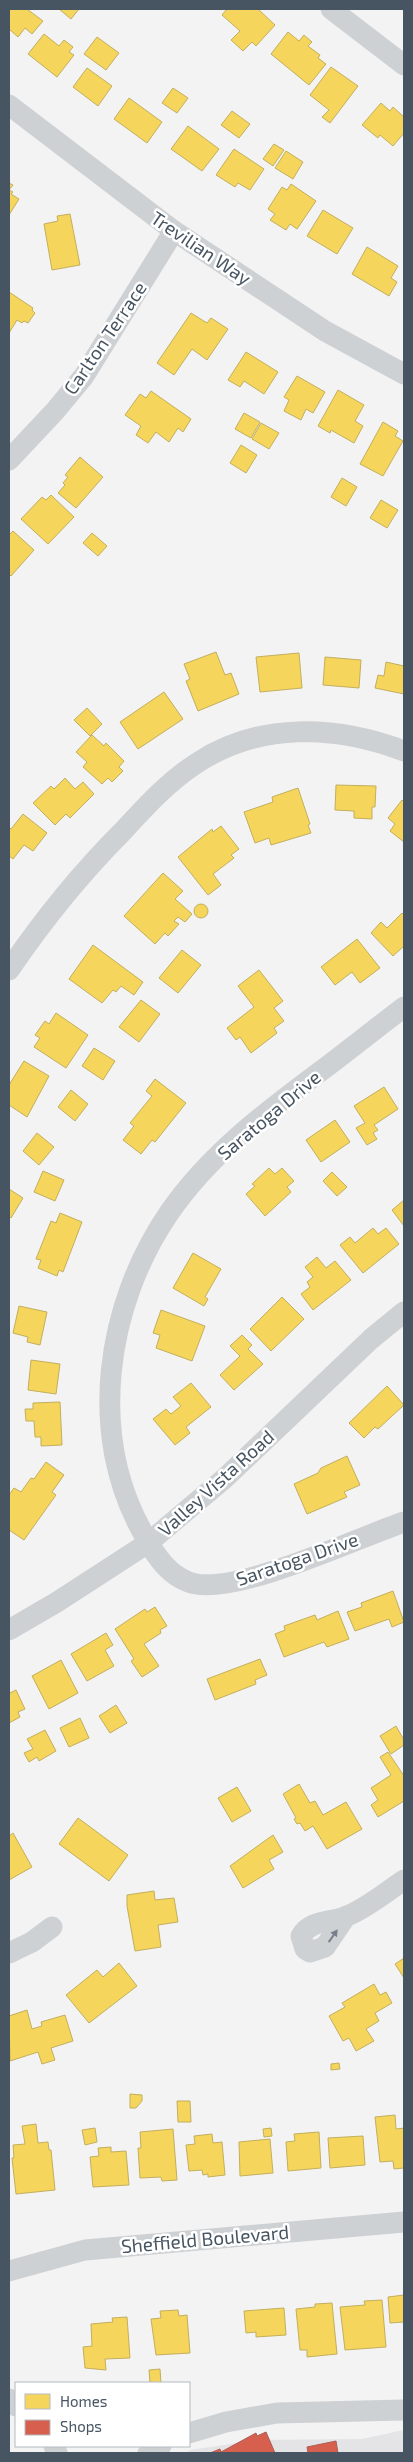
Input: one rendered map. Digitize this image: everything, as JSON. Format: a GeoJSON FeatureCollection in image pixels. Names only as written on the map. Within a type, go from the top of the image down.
{"type":"FeatureCollection","features":[{"type":"Feature","properties":{"kind":"street"},"geometry":{"type":"LineString","coordinates":[[331,9],[404,65]]}},
{"type":"Feature","properties":{"kind":"street","name":"Trevilian Way"},"geometry":{"type":"LineString","coordinates":[[9,105],[174,232],[325,331],[404,374]]}},
{"type":"Feature","properties":{"kind":"street","name":"Carlton Terrace"},"geometry":{"type":"LineString","coordinates":[[9,460],[56,411],[84,376],[174,232]]}},
{"type":"Feature","properties":{"kind":"street"},"geometry":{"type":"LineString","coordinates":[[9,970],[60,900],[94,860],[162,791],[197,763],[220,750],[245,741],[291,732],[317,732],[358,736],[404,751]]}},
{"type":"Feature","properties":{"kind":"street","name":"Saratoga Drive"},"geometry":{"type":"LineString","coordinates":[[404,1007],[234,1139],[187,1188],[168,1216],[138,1270],[122,1314],[112,1366],[109,1409],[119,1474],[132,1514],[148,1543],[166,1568],[178,1578],[196,1584],[228,1584],[302,1560],[404,1522]]}},
{"type":"Feature","properties":{"kind":"street","name":"Valley Vista Road"},"geometry":{"type":"LineString","coordinates":[[9,1630],[57,1602],[148,1543],[225,1478],[371,1339],[404,1312]]}},
{"type":"Feature","properties":{"kind":"street"},"geometry":{"type":"LineString","coordinates":[[346,1916],[404,1880]]}},
{"type":"Feature","properties":{"kind":"street"},"geometry":{"type":"LineString","coordinates":[[9,1953],[32,1942],[52,1928]]}},
{"type":"Feature","properties":{"kind":"street","name":"Sheffield Boulevard"},"geometry":{"type":"LineString","coordinates":[[9,2271],[85,2250],[404,2222]]}},
{"type":"Feature","properties":{"kind":"street"},"geometry":{"type":"LineString","coordinates":[[190,2433],[226,2422],[277,2413],[404,2410]]}},
{"type":"Feature","properties":{"kind":"street"},"geometry":{"type":"LineString","coordinates":[[148,2453],[159,2447]]}},
{"type":"Feature","properties":{"kind":"shaded area"},"geometry":{"type":"Polygon","coordinates":[[[404,2430],[404,2453],[186,2453],[190,2450],[257,2440],[362,2439],[404,2430]]]}},
{"type":"Feature","properties":{"kind":"building: Homes"},"geometry":{"type":"Polygon","coordinates":[[[9,9],[27,9],[43,21],[32,34],[25,28],[18,37],[9,29],[9,9]]]}},
{"type":"Feature","properties":{"kind":"building: Homes"},"geometry":{"type":"Polygon","coordinates":[[[59,9],[79,9],[71,19],[59,9]]]}},
{"type":"Feature","properties":{"kind":"building: Homes"},"geometry":{"type":"Polygon","coordinates":[[[227,9],[258,9],[275,25],[256,46],[252,42],[243,51],[231,40],[240,31],[222,15],[227,9]]]}},
{"type":"Feature","properties":{"kind":"building: Homes"},"geometry":{"type":"Polygon","coordinates":[[[288,32],[299,41],[304,35],[312,42],[308,46],[320,55],[318,58],[326,64],[309,85],[271,54],[288,32]]]}},
{"type":"Feature","properties":{"kind":"building: Homes"},"geometry":{"type":"Polygon","coordinates":[[[44,34],[59,46],[64,40],[73,47],[69,52],[74,55],[57,77],[28,54],[44,34]]]}},
{"type":"Feature","properties":{"kind":"building: Homes"},"geometry":{"type":"Polygon","coordinates":[[[97,37],[119,53],[106,70],[84,54],[97,37]]]}},
{"type":"Feature","properties":{"kind":"building: Homes"},"geometry":{"type":"Polygon","coordinates":[[[331,67],[358,86],[330,123],[322,117],[329,110],[310,95],[331,67]]]}},
{"type":"Feature","properties":{"kind":"building: Homes"},"geometry":{"type":"Polygon","coordinates":[[[87,68],[112,86],[98,106],[73,87],[87,68]]]}},
{"type":"Feature","properties":{"kind":"building: Homes"},"geometry":{"type":"Polygon","coordinates":[[[173,88],[188,98],[177,113],[162,103],[173,88]]]}},
{"type":"Feature","properties":{"kind":"building: Homes"},"geometry":{"type":"Polygon","coordinates":[[[129,98],[162,122],[147,143],[114,119],[129,98]]]}},
{"type":"Feature","properties":{"kind":"building: Homes"},"geometry":{"type":"Polygon","coordinates":[[[381,103],[390,111],[393,107],[404,117],[404,133],[393,146],[380,135],[378,138],[362,125],[381,103]]]}},
{"type":"Feature","properties":{"kind":"building: Homes"},"geometry":{"type":"Polygon","coordinates":[[[232,111],[250,124],[239,138],[221,125],[232,111]]]}},
{"type":"Feature","properties":{"kind":"building: Homes"},"geometry":{"type":"Polygon","coordinates":[[[188,126],[219,149],[202,171],[171,149],[188,126]]]}},
{"type":"Feature","properties":{"kind":"building: Homes"},"geometry":{"type":"Polygon","coordinates":[[[274,144],[284,150],[273,166],[263,159],[274,144]]]}},
{"type":"Feature","properties":{"kind":"building: Homes"},"geometry":{"type":"Polygon","coordinates":[[[234,149],[264,169],[250,190],[238,183],[235,187],[216,175],[234,149]]]}},
{"type":"Feature","properties":{"kind":"building: Homes"},"geometry":{"type":"Polygon","coordinates":[[[286,151],[303,162],[293,179],[275,168],[286,151]]]}},
{"type":"Feature","properties":{"kind":"building: Homes"},"geometry":{"type":"Polygon","coordinates":[[[291,184],[316,201],[297,229],[290,224],[286,230],[270,220],[275,214],[268,209],[282,187],[287,190],[291,184]]]}},
{"type":"Feature","properties":{"kind":"building: Homes"},"geometry":{"type":"Polygon","coordinates":[[[9,190],[13,192],[11,194],[19,199],[9,215],[9,190]]]}},
{"type":"Feature","properties":{"kind":"building: Homes"},"geometry":{"type":"Polygon","coordinates":[[[323,210],[353,228],[337,254],[307,236],[323,210]]]}},
{"type":"Feature","properties":{"kind":"building: Homes"},"geometry":{"type":"Polygon","coordinates":[[[70,214],[80,265],[52,270],[44,224],[58,221],[57,216],[70,214]]]}},
{"type":"Feature","properties":{"kind":"building: Homes"},"geometry":{"type":"Polygon","coordinates":[[[367,247],[398,266],[391,278],[397,282],[389,296],[352,274],[367,247]]]}},
{"type":"Feature","properties":{"kind":"building: Homes"},"geometry":{"type":"Polygon","coordinates":[[[9,292],[33,308],[32,310],[35,313],[28,323],[24,321],[22,323],[17,320],[9,333],[9,292]]]}},
{"type":"Feature","properties":{"kind":"building: Homes"},"geometry":{"type":"Polygon","coordinates":[[[191,313],[207,323],[211,318],[228,329],[207,360],[192,349],[174,375],[157,363],[191,313]]]}},
{"type":"Feature","properties":{"kind":"building: Homes"},"geometry":{"type":"Polygon","coordinates":[[[246,352],[278,372],[264,394],[244,381],[240,387],[228,380],[246,352]]]}},
{"type":"Feature","properties":{"kind":"building: Homes"},"geometry":{"type":"Polygon","coordinates":[[[297,376],[325,392],[313,413],[306,409],[301,420],[284,411],[289,400],[284,397],[297,376]]]}},
{"type":"Feature","properties":{"kind":"building: Homes"},"geometry":{"type":"Polygon","coordinates":[[[338,390],[364,405],[355,421],[363,426],[354,443],[331,430],[330,433],[318,426],[338,390]]]}},
{"type":"Feature","properties":{"kind":"building: Homes"},"geometry":{"type":"Polygon","coordinates":[[[151,391],[191,419],[183,432],[178,428],[169,442],[156,432],[148,443],[136,435],[141,426],[125,415],[140,394],[146,398],[151,391]]]}},
{"type":"Feature","properties":{"kind":"building: Homes"},"geometry":{"type":"Polygon","coordinates":[[[244,413],[260,422],[251,438],[235,429],[244,413]]]}},
{"type":"Feature","properties":{"kind":"building: Homes"},"geometry":{"type":"Polygon","coordinates":[[[383,422],[398,431],[395,436],[403,441],[383,476],[360,464],[383,422]]]}},
{"type":"Feature","properties":{"kind":"building: Homes"},"geometry":{"type":"Polygon","coordinates":[[[261,423],[279,433],[269,449],[252,439],[261,423]]]}},
{"type":"Feature","properties":{"kind":"building: Homes"},"geometry":{"type":"Polygon","coordinates":[[[241,445],[257,455],[246,473],[230,463],[241,445]]]}},
{"type":"Feature","properties":{"kind":"building: Homes"},"geometry":{"type":"Polygon","coordinates":[[[80,457],[103,477],[76,508],[58,493],[65,485],[63,483],[68,477],[65,475],[80,457]]]}},
{"type":"Feature","properties":{"kind":"building: Homes"},"geometry":{"type":"Polygon","coordinates":[[[342,478],[357,487],[346,506],[331,497],[342,478]]]}},
{"type":"Feature","properties":{"kind":"building: Homes"},"geometry":{"type":"Polygon","coordinates":[[[51,495],[74,517],[48,544],[21,519],[42,497],[46,500],[51,495]]]}},
{"type":"Feature","properties":{"kind":"building: Homes"},"geometry":{"type":"Polygon","coordinates":[[[381,500],[398,510],[387,528],[370,518],[381,500]]]}},
{"type":"Feature","properties":{"kind":"building: Homes"},"geometry":{"type":"Polygon","coordinates":[[[13,531],[34,550],[11,576],[9,574],[9,535],[13,531]]]}},
{"type":"Feature","properties":{"kind":"building: Homes"},"geometry":{"type":"Polygon","coordinates":[[[92,533],[107,546],[98,556],[83,543],[92,533]]]}},
{"type":"Feature","properties":{"kind":"building: Homes"},"geometry":{"type":"Polygon","coordinates":[[[216,652],[225,675],[231,673],[239,694],[198,711],[186,681],[190,679],[184,664],[216,652]]]}},
{"type":"Feature","properties":{"kind":"building: Homes"},"geometry":{"type":"Polygon","coordinates":[[[299,653],[302,688],[260,692],[256,657],[299,653]]]}},
{"type":"Feature","properties":{"kind":"building: Homes"},"geometry":{"type":"Polygon","coordinates":[[[325,657],[361,660],[359,688],[323,685],[325,657]]]}},
{"type":"Feature","properties":{"kind":"building: Homes"},"geometry":{"type":"Polygon","coordinates":[[[386,662],[404,666],[404,694],[375,688],[378,675],[384,676],[386,662]]]}},
{"type":"Feature","properties":{"kind":"building: Homes"},"geometry":{"type":"Polygon","coordinates":[[[164,692],[183,719],[138,749],[120,722],[164,692]]]}},
{"type":"Feature","properties":{"kind":"building: Homes"},"geometry":{"type":"Polygon","coordinates":[[[87,708],[102,724],[90,736],[74,720],[87,708]]]}},
{"type":"Feature","properties":{"kind":"building: Homes"},"geometry":{"type":"Polygon","coordinates":[[[92,735],[104,746],[106,743],[124,761],[119,767],[123,771],[112,782],[108,778],[102,784],[83,767],[87,762],[76,752],[92,735]]]}},
{"type":"Feature","properties":{"kind":"building: Homes"},"geometry":{"type":"Polygon","coordinates":[[[65,778],[75,789],[83,782],[94,794],[70,818],[66,814],[55,825],[33,803],[51,786],[54,789],[65,778]]]}},
{"type":"Feature","properties":{"kind":"building: Homes"},"geometry":{"type":"Polygon","coordinates":[[[336,785],[376,786],[375,807],[372,807],[372,819],[354,818],[354,811],[335,810],[336,785]]]}},
{"type":"Feature","properties":{"kind":"building: Homes"},"geometry":{"type":"Polygon","coordinates":[[[298,788],[310,824],[308,825],[311,833],[271,845],[269,838],[255,843],[244,812],[273,802],[272,797],[298,788]]]}},
{"type":"Feature","properties":{"kind":"building: Homes"},"geometry":{"type":"Polygon","coordinates":[[[402,800],[404,802],[404,842],[390,831],[395,824],[388,818],[402,800]]]}},
{"type":"Feature","properties":{"kind":"building: Homes"},"geometry":{"type":"Polygon","coordinates":[[[23,814],[47,833],[33,851],[24,845],[13,859],[9,856],[9,827],[11,829],[23,814]]]}},
{"type":"Feature","properties":{"kind":"building: Homes"},"geometry":{"type":"Polygon","coordinates":[[[221,826],[239,849],[231,855],[234,858],[213,874],[221,885],[208,895],[178,857],[212,829],[213,832],[221,826]]]}},
{"type":"Feature","properties":{"kind":"building: Homes"},"geometry":{"type":"Polygon","coordinates":[[[163,873],[183,891],[175,899],[192,914],[185,922],[178,917],[174,921],[179,924],[168,936],[165,933],[155,944],[124,916],[163,873]]]}},
{"type":"Feature","properties":{"kind":"building: Homes"},"geometry":{"type":"Polygon","coordinates":[[[198,904],[204,904],[208,911],[204,918],[198,918],[194,914],[194,908],[198,904]]]}},
{"type":"Feature","properties":{"kind":"building: Homes"},"geometry":{"type":"Polygon","coordinates":[[[402,913],[404,915],[404,946],[393,956],[371,933],[381,922],[387,928],[402,913]]]}},
{"type":"Feature","properties":{"kind":"building: Homes"},"geometry":{"type":"Polygon","coordinates":[[[357,939],[380,968],[360,983],[352,972],[335,985],[321,967],[357,939]]]}},
{"type":"Feature","properties":{"kind":"building: Homes"},"geometry":{"type":"Polygon","coordinates":[[[93,945],[143,982],[134,995],[121,986],[116,992],[113,990],[102,1003],[69,979],[93,945]]]}},
{"type":"Feature","properties":{"kind":"building: Homes"},"geometry":{"type":"Polygon","coordinates":[[[182,950],[201,965],[178,993],[159,978],[182,950]]]}},
{"type":"Feature","properties":{"kind":"building: Homes"},"geometry":{"type":"Polygon","coordinates":[[[259,970],[283,1001],[274,1008],[284,1021],[274,1028],[277,1033],[251,1053],[240,1037],[236,1040],[227,1028],[254,1007],[238,986],[259,970]]]}},
{"type":"Feature","properties":{"kind":"building: Homes"},"geometry":{"type":"Polygon","coordinates":[[[141,1000],[160,1014],[139,1042],[119,1027],[141,1000]]]}},
{"type":"Feature","properties":{"kind":"building: Homes"},"geometry":{"type":"Polygon","coordinates":[[[56,1013],[88,1035],[66,1068],[34,1047],[40,1038],[35,1035],[45,1021],[49,1024],[56,1013]]]}},
{"type":"Feature","properties":{"kind":"building: Homes"},"geometry":{"type":"Polygon","coordinates":[[[94,1048],[115,1061],[103,1080],[82,1066],[94,1048]]]}},
{"type":"Feature","properties":{"kind":"building: Homes"},"geometry":{"type":"Polygon","coordinates":[[[24,1061],[49,1076],[27,1117],[9,1105],[9,1085],[24,1061]]]}},
{"type":"Feature","properties":{"kind":"building: Homes"},"geometry":{"type":"Polygon","coordinates":[[[155,1079],[186,1103],[155,1142],[152,1140],[141,1154],[123,1140],[134,1126],[130,1123],[152,1096],[146,1091],[155,1079]]]}},
{"type":"Feature","properties":{"kind":"building: Homes"},"geometry":{"type":"Polygon","coordinates":[[[384,1087],[398,1109],[374,1125],[378,1130],[373,1133],[377,1139],[367,1145],[356,1128],[365,1123],[354,1106],[384,1087]]]}},
{"type":"Feature","properties":{"kind":"building: Homes"},"geometry":{"type":"Polygon","coordinates":[[[71,1090],[88,1104],[75,1121],[58,1107],[71,1090]]]}},
{"type":"Feature","properties":{"kind":"building: Homes"},"geometry":{"type":"Polygon","coordinates":[[[335,1120],[350,1142],[321,1162],[306,1140],[335,1120]]]}},
{"type":"Feature","properties":{"kind":"building: Homes"},"geometry":{"type":"Polygon","coordinates":[[[37,1133],[54,1147],[39,1165],[23,1151],[37,1133]]]}},
{"type":"Feature","properties":{"kind":"building: Homes"},"geometry":{"type":"Polygon","coordinates":[[[269,1168],[275,1174],[282,1168],[294,1181],[287,1187],[291,1192],[265,1216],[246,1194],[255,1186],[252,1184],[269,1168]]]}},
{"type":"Feature","properties":{"kind":"building: Homes"},"geometry":{"type":"Polygon","coordinates":[[[43,1171],[64,1180],[55,1201],[34,1192],[43,1171]]]}},
{"type":"Feature","properties":{"kind":"building: Homes"},"geometry":{"type":"Polygon","coordinates":[[[332,1172],[347,1187],[337,1196],[323,1181],[332,1172]]]}},
{"type":"Feature","properties":{"kind":"building: Homes"},"geometry":{"type":"Polygon","coordinates":[[[9,1189],[23,1198],[11,1218],[9,1216],[9,1189]]]}},
{"type":"Feature","properties":{"kind":"building: Homes"},"geometry":{"type":"Polygon","coordinates":[[[404,1200],[404,1226],[392,1210],[404,1200]]]}},
{"type":"Feature","properties":{"kind":"building: Homes"},"geometry":{"type":"Polygon","coordinates":[[[60,1213],[82,1222],[63,1272],[59,1270],[57,1276],[38,1268],[41,1260],[36,1259],[51,1221],[56,1223],[60,1213]]]}},
{"type":"Feature","properties":{"kind":"building: Homes"},"geometry":{"type":"Polygon","coordinates":[[[373,1228],[378,1234],[386,1228],[399,1244],[363,1273],[340,1245],[350,1237],[355,1243],[373,1228]]]}},
{"type":"Feature","properties":{"kind":"building: Homes"},"geometry":{"type":"Polygon","coordinates":[[[193,1253],[221,1269],[205,1297],[208,1299],[204,1306],[173,1288],[193,1253]]]}},
{"type":"Feature","properties":{"kind":"building: Homes"},"geometry":{"type":"Polygon","coordinates":[[[317,1257],[326,1268],[335,1261],[351,1280],[313,1310],[301,1294],[310,1287],[307,1282],[313,1277],[305,1267],[317,1257]]]}},
{"type":"Feature","properties":{"kind":"building: Homes"},"geometry":{"type":"Polygon","coordinates":[[[282,1297],[304,1319],[271,1351],[250,1329],[282,1297]]]}},
{"type":"Feature","properties":{"kind":"building: Homes"},"geometry":{"type":"Polygon","coordinates":[[[19,1306],[47,1312],[40,1345],[27,1342],[28,1337],[13,1333],[19,1306]]]}},
{"type":"Feature","properties":{"kind":"building: Homes"},"geometry":{"type":"Polygon","coordinates":[[[161,1310],[205,1326],[192,1361],[156,1348],[160,1335],[153,1333],[161,1310]]]}},
{"type":"Feature","properties":{"kind":"building: Homes"},"geometry":{"type":"Polygon","coordinates":[[[242,1335],[252,1345],[248,1349],[263,1364],[234,1390],[220,1375],[240,1356],[230,1346],[242,1335]]]}},
{"type":"Feature","properties":{"kind":"building: Homes"},"geometry":{"type":"Polygon","coordinates":[[[31,1360],[60,1364],[56,1394],[28,1390],[31,1360]]]}},
{"type":"Feature","properties":{"kind":"building: Homes"},"geometry":{"type":"Polygon","coordinates":[[[191,1383],[211,1407],[186,1427],[190,1433],[175,1445],[153,1419],[166,1409],[171,1414],[181,1406],[173,1397],[191,1383]]]}},
{"type":"Feature","properties":{"kind":"building: Homes"},"geometry":{"type":"Polygon","coordinates":[[[387,1386],[404,1405],[378,1429],[375,1427],[364,1438],[349,1423],[387,1386]]]}},
{"type":"Feature","properties":{"kind":"building: Homes"},"geometry":{"type":"Polygon","coordinates":[[[60,1402],[62,1445],[41,1446],[41,1437],[35,1437],[34,1421],[26,1421],[25,1409],[33,1409],[33,1403],[60,1402]]]}},
{"type":"Feature","properties":{"kind":"building: Homes"},"geometry":{"type":"Polygon","coordinates":[[[347,1456],[360,1485],[344,1492],[347,1497],[307,1514],[294,1484],[318,1473],[321,1468],[347,1456]]]}},
{"type":"Feature","properties":{"kind":"building: Homes"},"geometry":{"type":"Polygon","coordinates":[[[46,1462],[64,1475],[52,1492],[56,1495],[24,1540],[9,1530],[9,1495],[14,1488],[21,1492],[31,1478],[34,1479],[46,1462]]]}},
{"type":"Feature","properties":{"kind":"building: Homes"},"geometry":{"type":"Polygon","coordinates":[[[393,1591],[404,1622],[392,1627],[389,1619],[355,1631],[347,1612],[362,1607],[361,1603],[393,1591]]]}},
{"type":"Feature","properties":{"kind":"building: Homes"},"geometry":{"type":"Polygon","coordinates":[[[155,1607],[167,1626],[160,1630],[161,1633],[144,1644],[159,1666],[142,1677],[131,1661],[134,1659],[115,1629],[145,1609],[147,1612],[155,1607]]]}},
{"type":"Feature","properties":{"kind":"building: Homes"},"geometry":{"type":"Polygon","coordinates":[[[338,1611],[349,1639],[327,1647],[324,1642],[284,1657],[275,1634],[285,1630],[284,1626],[315,1615],[317,1620],[338,1611]]]}},
{"type":"Feature","properties":{"kind":"building: Homes"},"geometry":{"type":"Polygon","coordinates":[[[106,1633],[113,1645],[105,1650],[114,1666],[87,1681],[71,1654],[106,1633]]]}},
{"type":"Feature","properties":{"kind":"building: Homes"},"geometry":{"type":"Polygon","coordinates":[[[260,1659],[267,1675],[255,1680],[256,1684],[215,1700],[207,1679],[260,1659]]]}},
{"type":"Feature","properties":{"kind":"building: Homes"},"geometry":{"type":"Polygon","coordinates":[[[61,1660],[78,1693],[49,1709],[32,1676],[61,1660]]]}},
{"type":"Feature","properties":{"kind":"building: Homes"},"geometry":{"type":"Polygon","coordinates":[[[16,1690],[25,1709],[18,1712],[20,1717],[9,1723],[9,1691],[10,1693],[16,1690]]]}},
{"type":"Feature","properties":{"kind":"building: Homes"},"geometry":{"type":"Polygon","coordinates":[[[116,1705],[127,1723],[110,1733],[99,1716],[116,1705]]]}},
{"type":"Feature","properties":{"kind":"building: Homes"},"geometry":{"type":"Polygon","coordinates":[[[80,1718],[89,1738],[69,1747],[60,1728],[80,1718]]]}},
{"type":"Feature","properties":{"kind":"building: Homes"},"geometry":{"type":"Polygon","coordinates":[[[396,1726],[404,1740],[404,1745],[391,1754],[380,1736],[396,1726]]]}},
{"type":"Feature","properties":{"kind":"building: Homes"},"geometry":{"type":"Polygon","coordinates":[[[45,1730],[56,1751],[39,1761],[37,1757],[29,1762],[24,1753],[33,1749],[27,1739],[45,1730]]]}},
{"type":"Feature","properties":{"kind":"building: Homes"},"geometry":{"type":"Polygon","coordinates":[[[388,1752],[404,1776],[404,1801],[378,1817],[371,1805],[378,1800],[371,1788],[391,1775],[380,1757],[388,1752]]]}},
{"type":"Feature","properties":{"kind":"building: Homes"},"geometry":{"type":"Polygon","coordinates":[[[299,1784],[310,1803],[315,1801],[323,1815],[346,1802],[362,1829],[327,1849],[313,1826],[305,1831],[300,1823],[297,1824],[294,1819],[296,1818],[283,1794],[299,1784]]]}},
{"type":"Feature","properties":{"kind":"building: Homes"},"geometry":{"type":"Polygon","coordinates":[[[237,1787],[251,1811],[232,1822],[218,1798],[237,1787]]]}},
{"type":"Feature","properties":{"kind":"building: Homes"},"geometry":{"type":"Polygon","coordinates":[[[78,1818],[128,1855],[109,1881],[59,1844],[78,1818]]]}},
{"type":"Feature","properties":{"kind":"building: Homes"},"geometry":{"type":"Polygon","coordinates":[[[13,1833],[32,1867],[9,1880],[9,1836],[13,1833]]]}},
{"type":"Feature","properties":{"kind":"building: Homes"},"geometry":{"type":"Polygon","coordinates":[[[273,1835],[283,1852],[269,1860],[274,1869],[243,1888],[230,1866],[273,1835]]]}},
{"type":"Feature","properties":{"kind":"building: Homes"},"geometry":{"type":"Polygon","coordinates":[[[154,1891],[155,1900],[174,1898],[178,1922],[158,1925],[161,1947],[135,1951],[127,1906],[127,1895],[154,1891]]]}},
{"type":"Feature","properties":{"kind":"building: Homes"},"geometry":{"type":"Polygon","coordinates":[[[404,1958],[404,1978],[395,1964],[404,1958]]]}},
{"type":"Feature","properties":{"kind":"building: Homes"},"geometry":{"type":"Polygon","coordinates":[[[119,1963],[137,1986],[89,2023],[66,1995],[97,1970],[103,1977],[119,1963]]]}},
{"type":"Feature","properties":{"kind":"building: Homes"},"geometry":{"type":"Polygon","coordinates":[[[374,1984],[380,1995],[386,1992],[392,2003],[375,2013],[379,2021],[366,2029],[374,2041],[356,2051],[349,2038],[343,2041],[329,2016],[345,2007],[342,2003],[374,1984]]]}},
{"type":"Feature","properties":{"kind":"building: Homes"},"geometry":{"type":"Polygon","coordinates":[[[27,2010],[32,2029],[42,2026],[41,2022],[65,2015],[73,2041],[51,2048],[55,2060],[42,2064],[38,2052],[10,2061],[9,2016],[27,2010]]]}},
{"type":"Feature","properties":{"kind":"building: Homes"},"geometry":{"type":"Polygon","coordinates":[[[339,2063],[340,2069],[331,2070],[331,2064],[339,2063]]]}},
{"type":"Feature","properties":{"kind":"building: Homes"},"geometry":{"type":"Polygon","coordinates":[[[130,2094],[142,2095],[142,2101],[136,2108],[130,2108],[130,2094]]]}},
{"type":"Feature","properties":{"kind":"building: Homes"},"geometry":{"type":"Polygon","coordinates":[[[177,2101],[190,2101],[191,2122],[178,2122],[177,2101]]]}},
{"type":"Feature","properties":{"kind":"building: Homes"},"geometry":{"type":"Polygon","coordinates":[[[395,2115],[396,2129],[404,2128],[404,2168],[394,2169],[393,2161],[380,2162],[375,2117],[395,2115]]]}},
{"type":"Feature","properties":{"kind":"building: Homes"},"geometry":{"type":"Polygon","coordinates":[[[36,2124],[38,2143],[48,2142],[49,2150],[51,2150],[55,2190],[16,2194],[12,2158],[14,2158],[13,2145],[25,2144],[22,2126],[36,2124]]]}},
{"type":"Feature","properties":{"kind":"building: Homes"},"geometry":{"type":"Polygon","coordinates":[[[95,2128],[97,2142],[85,2145],[82,2130],[95,2128]]]}},
{"type":"Feature","properties":{"kind":"building: Homes"},"geometry":{"type":"Polygon","coordinates":[[[271,2128],[272,2136],[264,2137],[263,2129],[271,2128]]]}},
{"type":"Feature","properties":{"kind":"building: Homes"},"geometry":{"type":"Polygon","coordinates":[[[173,2129],[177,2180],[162,2181],[161,2177],[140,2178],[138,2148],[141,2148],[140,2132],[173,2129]]]}},
{"type":"Feature","properties":{"kind":"building: Homes"},"geometry":{"type":"Polygon","coordinates":[[[319,2132],[321,2168],[288,2171],[286,2142],[295,2141],[294,2134],[319,2132]]]}},
{"type":"Feature","properties":{"kind":"building: Homes"},"geometry":{"type":"Polygon","coordinates":[[[212,2134],[213,2143],[222,2142],[225,2175],[208,2177],[208,2174],[203,2175],[202,2170],[189,2171],[186,2145],[195,2144],[194,2136],[212,2134]]]}},
{"type":"Feature","properties":{"kind":"building: Homes"},"geometry":{"type":"Polygon","coordinates":[[[363,2136],[365,2165],[330,2168],[328,2138],[363,2136]]]}},
{"type":"Feature","properties":{"kind":"building: Homes"},"geometry":{"type":"Polygon","coordinates":[[[270,2139],[273,2173],[240,2176],[239,2142],[270,2139]]]}},
{"type":"Feature","properties":{"kind":"building: Homes"},"geometry":{"type":"Polygon","coordinates":[[[111,2147],[111,2152],[126,2151],[129,2185],[93,2187],[90,2157],[99,2156],[98,2148],[111,2147]]]}},
{"type":"Feature","properties":{"kind":"building: Homes"},"geometry":{"type":"Polygon","coordinates":[[[404,2295],[404,2322],[390,2323],[388,2297],[404,2295]]]}},
{"type":"Feature","properties":{"kind":"building: Homes"},"geometry":{"type":"Polygon","coordinates":[[[382,2300],[386,2347],[345,2350],[340,2307],[365,2305],[364,2301],[382,2300]]]}},
{"type":"Feature","properties":{"kind":"building: Homes"},"geometry":{"type":"Polygon","coordinates":[[[332,2303],[337,2354],[307,2357],[307,2350],[300,2350],[296,2309],[315,2307],[315,2304],[332,2303]]]}},
{"type":"Feature","properties":{"kind":"building: Homes"},"geometry":{"type":"Polygon","coordinates":[[[284,2308],[286,2335],[256,2337],[256,2332],[246,2333],[244,2311],[284,2308]]]}},
{"type":"Feature","properties":{"kind":"building: Homes"},"geometry":{"type":"Polygon","coordinates":[[[178,2310],[179,2316],[187,2315],[190,2353],[156,2355],[151,2319],[161,2318],[160,2311],[178,2310]]]}},
{"type":"Feature","properties":{"kind":"building: Homes"},"geometry":{"type":"Polygon","coordinates":[[[127,2317],[130,2358],[105,2359],[106,2370],[85,2368],[83,2347],[92,2346],[91,2324],[113,2322],[112,2318],[127,2317]]]}},
{"type":"Feature","properties":{"kind":"building: Homes"},"geometry":{"type":"Polygon","coordinates":[[[160,2369],[161,2382],[150,2382],[149,2370],[160,2369]]]}},
{"type":"Feature","properties":{"kind":"building: Shops"},"geometry":{"type":"Polygon","coordinates":[[[266,2432],[275,2453],[210,2453],[220,2449],[221,2452],[256,2433],[257,2436],[266,2432]]]}},
{"type":"Feature","properties":{"kind":"building: Shops"},"geometry":{"type":"Polygon","coordinates":[[[336,2441],[338,2453],[308,2453],[307,2447],[336,2441]]]}}]}
